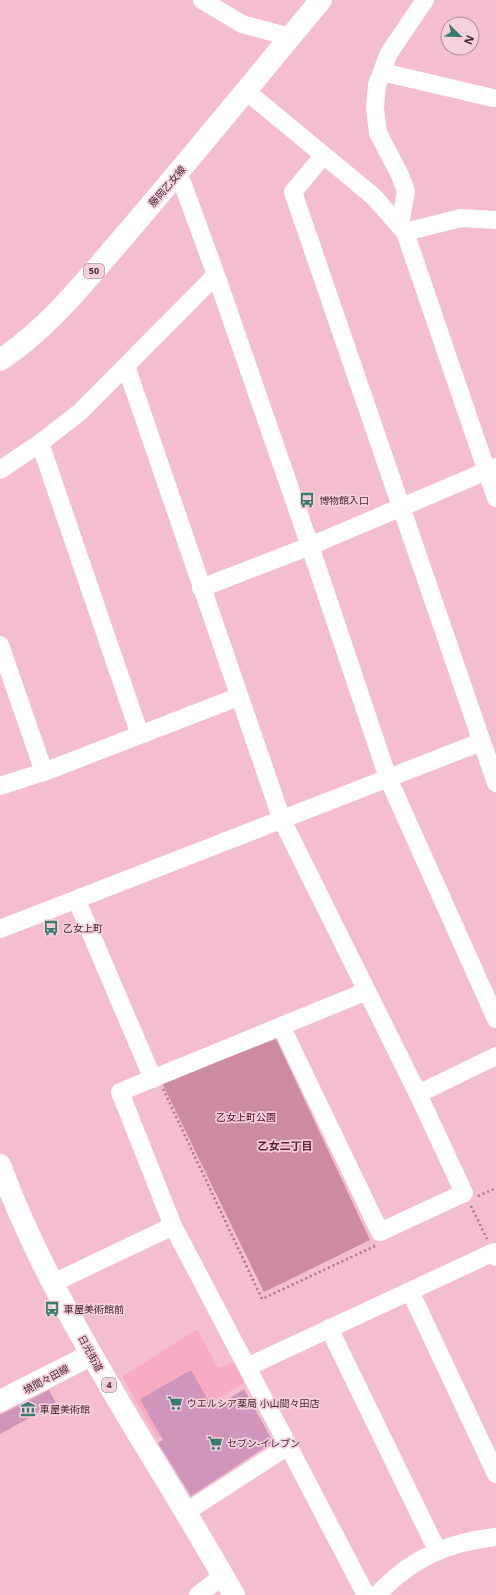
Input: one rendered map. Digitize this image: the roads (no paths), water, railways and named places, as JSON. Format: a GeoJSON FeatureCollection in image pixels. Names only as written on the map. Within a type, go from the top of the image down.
{"type":"FeatureCollection","features":[{"type":"Feature","properties":{"kind":"main road","name":"藤岡乙女線"},"geometry":{"type":"LineString","coordinates":[[0,360],[57,313],[178,174],[321,0]]}},
{"type":"Feature","properties":{"kind":"main road","name":"日光街道"},"geometry":{"type":"LineString","coordinates":[[0,1165],[13,1201],[53,1283],[91,1355],[186,1512],[234,1595]]}},
{"type":"Feature","properties":{"kind":"main road","name":"境間々田線"},"geometry":{"type":"LineString","coordinates":[[0,1402],[91,1355]]}},
{"type":"Feature","properties":{"kind":"street"},"geometry":{"type":"LineString","coordinates":[[202,0],[242,24],[290,37]]}},
{"type":"Feature","properties":{"kind":"street"},"geometry":{"type":"LineString","coordinates":[[402,229],[406,191],[378,133],[375,108],[377,85],[389,53],[426,0]]}},
{"type":"Feature","properties":{"kind":"street"},"geometry":{"type":"LineString","coordinates":[[382,72],[493,98]]}},
{"type":"Feature","properties":{"kind":"street"},"geometry":{"type":"LineString","coordinates":[[246,91],[372,196],[402,229],[491,470],[496,498]]}},
{"type":"Feature","properties":{"kind":"street"},"geometry":{"type":"LineString","coordinates":[[323,156],[293,192],[496,783]]}},
{"type":"Feature","properties":{"kind":"street"},"geometry":{"type":"LineString","coordinates":[[178,174],[216,276],[310,546],[388,778],[496,1019]]}},
{"type":"Feature","properties":{"kind":"street"},"geometry":{"type":"LineString","coordinates":[[402,229],[461,218],[496,220]]}},
{"type":"Feature","properties":{"kind":"street"},"geometry":{"type":"LineString","coordinates":[[0,470],[40,443],[80,412],[216,276]]}},
{"type":"Feature","properties":{"kind":"street"},"geometry":{"type":"LineString","coordinates":[[126,366],[238,697],[282,820],[418,1094],[467,1197],[380,1232],[281,1026]]}},
{"type":"Feature","properties":{"kind":"street"},"geometry":{"type":"LineString","coordinates":[[40,443],[140,735]]}},
{"type":"Feature","properties":{"kind":"street"},"geometry":{"type":"LineString","coordinates":[[201,588],[310,546],[491,470]]}},
{"type":"Feature","properties":{"kind":"street"},"geometry":{"type":"LineString","coordinates":[[0,645],[44,772]]}},
{"type":"Feature","properties":{"kind":"street"},"geometry":{"type":"LineString","coordinates":[[0,786],[44,772],[238,697]]}},
{"type":"Feature","properties":{"kind":"street"},"geometry":{"type":"LineString","coordinates":[[0,929],[77,901],[481,742]]}},
{"type":"Feature","properties":{"kind":"street"},"geometry":{"type":"LineString","coordinates":[[77,901],[155,1078]]}},
{"type":"Feature","properties":{"kind":"street"},"geometry":{"type":"LineString","coordinates":[[366,1595],[173,1226],[120,1092],[367,991]]}},
{"type":"Feature","properties":{"kind":"street"},"geometry":{"type":"LineString","coordinates":[[418,1094],[496,1056]]}},
{"type":"Feature","properties":{"kind":"street"},"geometry":{"type":"LineString","coordinates":[[53,1283],[173,1226]]}},
{"type":"Feature","properties":{"kind":"street"},"geometry":{"type":"LineString","coordinates":[[247,1366],[410,1291],[495,1255]]}},
{"type":"Feature","properties":{"kind":"street"},"geometry":{"type":"LineString","coordinates":[[410,1291],[496,1474]]}},
{"type":"Feature","properties":{"kind":"street"},"geometry":{"type":"LineString","coordinates":[[329,1328],[437,1550]]}},
{"type":"Feature","properties":{"kind":"street"},"geometry":{"type":"LineString","coordinates":[[186,1512],[288,1446]]}},
{"type":"Feature","properties":{"kind":"street"},"geometry":{"type":"LineString","coordinates":[[378,1595],[409,1567],[437,1550],[496,1537]]}},
{"type":"Feature","properties":{"kind":"street"},"geometry":{"type":"LineString","coordinates":[[198,1595],[223,1576]]}},
{"type":"Feature","properties":{"kind":"place","name":"博物館入口"},"geometry":{"type":"Point","coordinates":[307,500]}},
{"type":"Feature","properties":{"kind":"place","name":"乙女上町"},"geometry":{"type":"Point","coordinates":[51,928]}},
{"type":"Feature","properties":{"kind":"place","name":"車屋美術館前"},"geometry":{"type":"Point","coordinates":[52,1309]}},
{"type":"Feature","properties":{"kind":"place","name":"ウエルシア薬局 小山間々田店"},"geometry":{"type":"Point","coordinates":[175,1403]}},
{"type":"Feature","properties":{"kind":"place","name":"車屋美術館"},"geometry":{"type":"Point","coordinates":[28,1409]}},
{"type":"Feature","properties":{"kind":"place","name":"セブン-イレブン"},"geometry":{"type":"Point","coordinates":[215,1443]}},
{"type":"Feature","properties":{"kind":"district","name":"乙女二丁目"},"geometry":{"type":"Point","coordinates":[285,1146]}},
{"type":"Feature","properties":{"kind":"park label","name":"乙女上町公園"},"geometry":{"type":"Point","coordinates":[246,1117]}}]}
